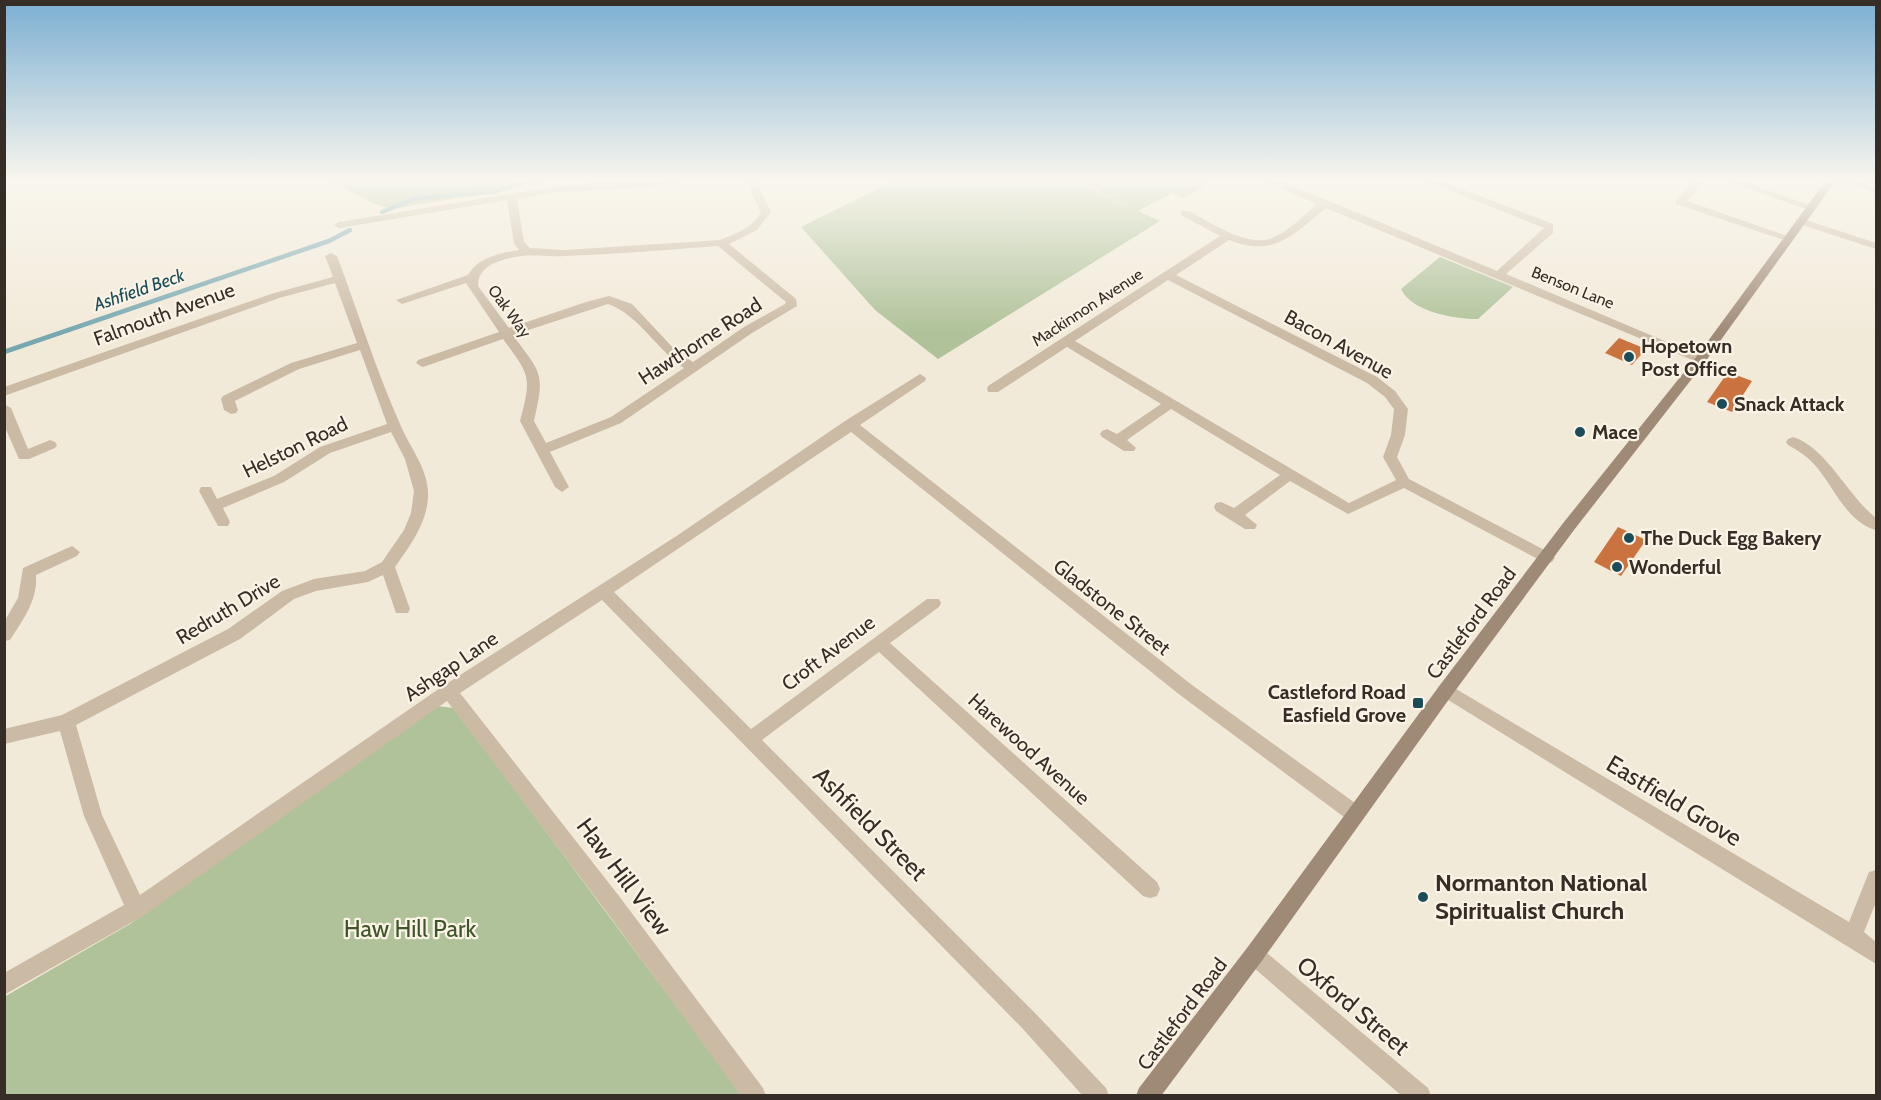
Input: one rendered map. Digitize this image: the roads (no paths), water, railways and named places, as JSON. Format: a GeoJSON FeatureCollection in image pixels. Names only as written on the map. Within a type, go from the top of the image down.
{"type":"FeatureCollection","features":[{"type":"Feature","properties":{"kind":"street"},"geometry":{"type":"LineString","coordinates":[[517,230],[519,243],[526,251]]}},
{"type":"Feature","properties":{"kind":"street","name":"Oak Way"},"geometry":{"type":"LineString","coordinates":[[562,487],[527,421],[536,388],[533,371],[472,286],[470,278],[479,267],[526,251],[549,254],[721,243],[747,230]]}},
{"type":"Feature","properties":{"kind":"street"},"geometry":{"type":"LineString","coordinates":[[1220,230],[1248,243],[1274,242],[1289,230]]}},
{"type":"Feature","properties":{"kind":"street","name":"Benson Lane"},"geometry":{"type":"LineString","coordinates":[[1391,230],[1701,359]]}},
{"type":"Feature","properties":{"kind":"street"},"geometry":{"type":"LineString","coordinates":[[1499,275],[1549,230]]}},
{"type":"Feature","properties":{"kind":"street"},"geometry":{"type":"LineString","coordinates":[[1765,230],[1788,238]]}},
{"type":"Feature","properties":{"kind":"street","name":"Castleford Road"},"geometry":{"type":"LineString","coordinates":[[1147,1095],[1254,955],[1446,690],[1569,526],[1701,359],[1793,230]]}},
{"type":"Feature","properties":{"kind":"street"},"geometry":{"type":"LineString","coordinates":[[1828,230],[1876,246]]}},
{"type":"Feature","properties":{"kind":"street","name":"Mackinnon Avenue"},"geometry":{"type":"LineString","coordinates":[[993,388],[1230,235]]}},
{"type":"Feature","properties":{"kind":"street","name":"Hawthorne Road"},"geometry":{"type":"LineString","coordinates":[[542,450],[616,420],[692,367],[793,304],[721,243]]}},
{"type":"Feature","properties":{"kind":"street"},"geometry":{"type":"LineString","coordinates":[[331,256],[394,426],[412,459],[421,491],[418,513],[411,532],[387,566],[402,609]]}},
{"type":"Feature","properties":{"kind":"street","name":"Bacon Avenue"},"geometry":{"type":"LineString","coordinates":[[1167,274],[1372,380],[1390,394],[1401,409],[1398,435],[1390,457],[1404,482]]}},
{"type":"Feature","properties":{"kind":"street"},"geometry":{"type":"LineString","coordinates":[[402,300],[470,278]]}},
{"type":"Feature","properties":{"kind":"street","name":"Falmouth Avenue"},"geometry":{"type":"LineString","coordinates":[[4,392],[275,296],[339,279]]}},
{"type":"Feature","properties":{"kind":"street"},"geometry":{"type":"LineString","coordinates":[[422,363],[590,304],[617,301],[628,307],[672,354],[692,367]]}},
{"type":"Feature","properties":{"kind":"street"},"geometry":{"type":"LineString","coordinates":[[1066,341],[1348,509],[1404,482],[1547,558]]}},
{"type":"Feature","properties":{"kind":"street"},"geometry":{"type":"LineString","coordinates":[[231,410],[228,399],[269,378],[295,366],[363,345]]}},
{"type":"Feature","properties":{"kind":"street","name":"Ashgap Lane"},"geometry":{"type":"LineString","coordinates":[[4,985],[136,909],[449,691],[603,591],[920,378]]}},
{"type":"Feature","properties":{"kind":"street"},"geometry":{"type":"LineString","coordinates":[[1118,441],[1171,403]]}},
{"type":"Feature","properties":{"kind":"street"},"geometry":{"type":"LineString","coordinates":[[4,408],[24,456],[50,446]]}},
{"type":"Feature","properties":{"kind":"street","name":"Gladstone Street"},"geometry":{"type":"LineString","coordinates":[[850,424],[919,483],[1265,753],[1355,814]]}},
{"type":"Feature","properties":{"kind":"street","name":"Helston Road"},"geometry":{"type":"LineString","coordinates":[[214,506],[279,479],[307,459],[326,450],[394,426]]}},
{"type":"Feature","properties":{"kind":"street"},"geometry":{"type":"LineString","coordinates":[[1793,442],[1808,450],[1822,462],[1850,502],[1876,525]]}},
{"type":"Feature","properties":{"kind":"street"},"geometry":{"type":"LineString","coordinates":[[1234,516],[1289,475]]}},
{"type":"Feature","properties":{"kind":"street"},"geometry":{"type":"LineString","coordinates":[[206,490],[223,522]]}},
{"type":"Feature","properties":{"kind":"street"},"geometry":{"type":"LineString","coordinates":[[1221,507],[1250,525]]}},
{"type":"Feature","properties":{"kind":"street"},"geometry":{"type":"LineString","coordinates":[[4,634],[21,611],[30,586],[28,572],[72,552]]}},
{"type":"Feature","properties":{"kind":"street","name":"Redruth Drive"},"geometry":{"type":"LineString","coordinates":[[4,737],[66,722],[234,634],[288,595],[314,585],[368,576],[387,566]]}},
{"type":"Feature","properties":{"kind":"street","name":"Ashfield Street"},"geometry":{"type":"LineString","coordinates":[[603,591],[1030,1023],[1098,1095]]}},
{"type":"Feature","properties":{"kind":"street","name":"Croft Avenue"},"geometry":{"type":"LineString","coordinates":[[750,739],[933,603]]}},
{"type":"Feature","properties":{"kind":"street","name":"Harewood Avenue"},"geometry":{"type":"LineString","coordinates":[[878,642],[1150,889]]}},
{"type":"Feature","properties":{"kind":"street","name":"Eastfield Grove"},"geometry":{"type":"LineString","coordinates":[[1446,690],[1584,776],[1853,936],[1876,954]]}},
{"type":"Feature","properties":{"kind":"street","name":"Haw Hill View"},"geometry":{"type":"LineString","coordinates":[[449,691],[612,903],[755,1095]]}},
{"type":"Feature","properties":{"kind":"street"},"geometry":{"type":"LineString","coordinates":[[66,722],[93,816],[136,909]]}},
{"type":"Feature","properties":{"kind":"street"},"geometry":{"type":"LineString","coordinates":[[1853,936],[1876,879]]}},
{"type":"Feature","properties":{"kind":"street","name":"Oxford Street"},"geometry":{"type":"LineString","coordinates":[[1254,955],[1420,1095]]}},
{"type":"Feature","properties":{"kind":"waterway","name":"Ashfield Beck"},"geometry":{"type":"LineString","coordinates":[[4,352],[329,241],[349,230]]}},
{"type":"Feature","properties":{"kind":"place","name":"Hopetown Post Office"},"geometry":{"type":"Point","coordinates":[1629,357]}},
{"type":"Feature","properties":{"kind":"place","name":"Snack Attack"},"geometry":{"type":"Point","coordinates":[1722,404]}},
{"type":"Feature","properties":{"kind":"place","name":"Mace"},"geometry":{"type":"Point","coordinates":[1580,432]}},
{"type":"Feature","properties":{"kind":"place","name":"The Duck Egg Bakery"},"geometry":{"type":"Point","coordinates":[1629,538]}},
{"type":"Feature","properties":{"kind":"place","name":"Wonderful"},"geometry":{"type":"Point","coordinates":[1617,567]}},
{"type":"Feature","properties":{"kind":"place","name":"Castleford Road Easfield Grove"},"geometry":{"type":"Point","coordinates":[1418,703]}},
{"type":"Feature","properties":{"kind":"place","name":"Normanton National Spiritualist Church"},"geometry":{"type":"Point","coordinates":[1423,897]}},
{"type":"Feature","properties":{"kind":"park label","name":"Haw Hill Park"},"geometry":{"type":"Point","coordinates":[410,929]}}]}
